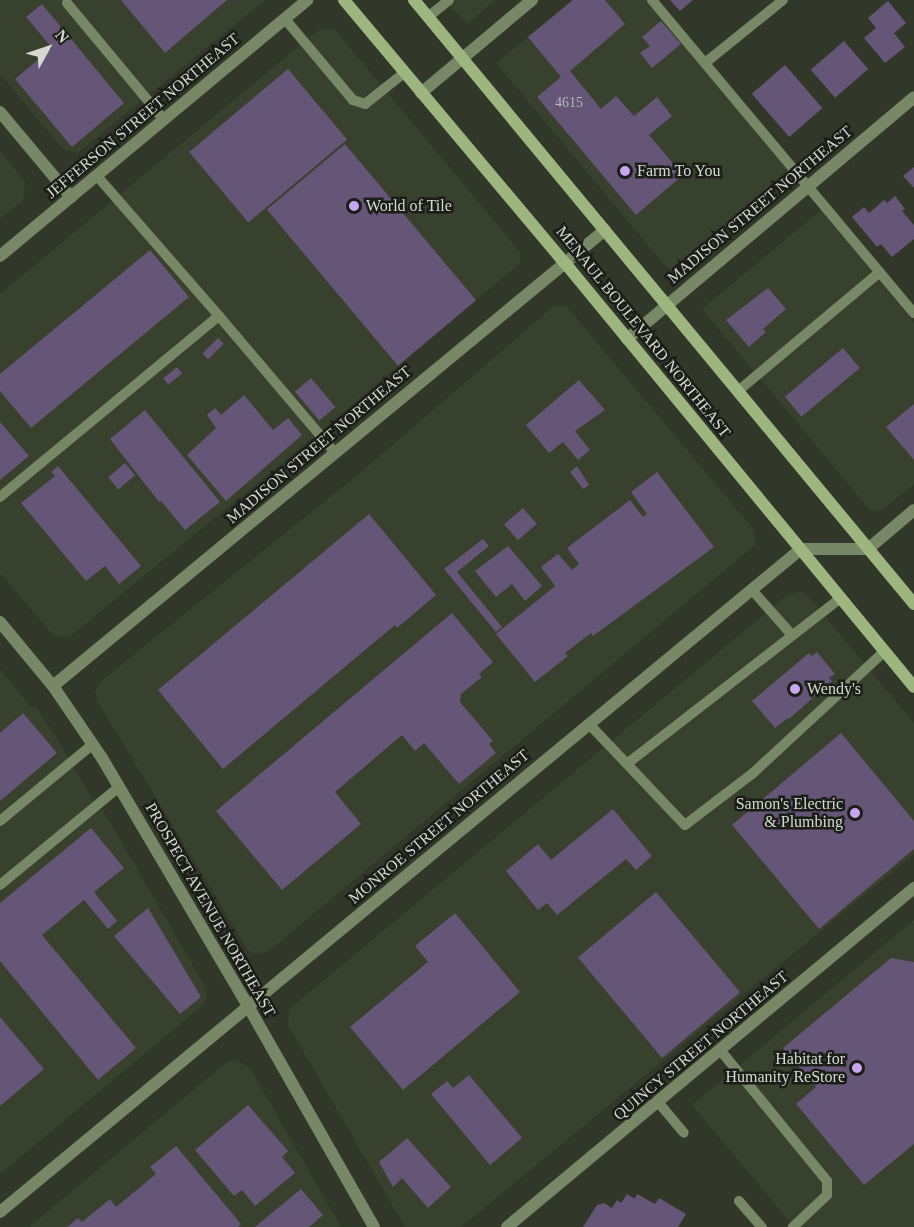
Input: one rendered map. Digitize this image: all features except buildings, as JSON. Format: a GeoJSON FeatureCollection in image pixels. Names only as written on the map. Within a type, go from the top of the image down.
{"type":"FeatureCollection","features":[{"type":"Feature","properties":{"kind":"main road","name":"MENAUL BOULEVARD NORTHEAST"},"geometry":{"type":"LineString","coordinates":[[344,0],[565,263],[914,687]]}},
{"type":"Feature","properties":{"kind":"main road"},"geometry":{"type":"LineString","coordinates":[[414,0],[914,604]]}},
{"type":"Feature","properties":{"kind":"street","name":"JEFFERSON STREET NORTHEAST"},"geometry":{"type":"LineString","coordinates":[[0,256],[307,0]]}},
{"type":"Feature","properties":{"kind":"street"},"geometry":{"type":"LineString","coordinates":[[421,93],[532,0]]}},
{"type":"Feature","properties":{"kind":"street","name":"MADISON STREET NORTHEAST"},"geometry":{"type":"LineString","coordinates":[[627,339],[808,184],[914,97]]}},
{"type":"Feature","properties":{"kind":"street"},"geometry":{"type":"LineString","coordinates":[[0,112],[71,197]]}},
{"type":"Feature","properties":{"kind":"street","name":"MADISON STREET NORTHEAST"},"geometry":{"type":"LineString","coordinates":[[53,686],[605,230]]}},
{"type":"Feature","properties":{"kind":"street"},"geometry":{"type":"LineString","coordinates":[[801,549],[868,549],[914,510]]}},
{"type":"Feature","properties":{"kind":"street","name":"MONROE STREET NORTHEAST"},"geometry":{"type":"LineString","coordinates":[[0,1212],[801,549]]}},
{"type":"Feature","properties":{"kind":"street","name":"PROSPECT AVENUE NORTHEAST"},"geometry":{"type":"LineString","coordinates":[[0,622],[53,686],[93,744],[248,1006],[374,1227]]}},
{"type":"Feature","properties":{"kind":"street","name":"QUINCY STREET NORTHEAST"},"geometry":{"type":"LineString","coordinates":[[507,1227],[913,890]]}},
{"type":"Feature","properties":{"kind":"lane"},"geometry":{"type":"LineString","coordinates":[[428,17],[449,0]]}},
{"type":"Feature","properties":{"kind":"lane"},"geometry":{"type":"LineString","coordinates":[[652,0],[912,307]]}},
{"type":"Feature","properties":{"kind":"lane"},"geometry":{"type":"LineString","coordinates":[[705,63],[783,0]]}},
{"type":"Feature","properties":{"kind":"lane"},"geometry":{"type":"LineString","coordinates":[[67,3],[164,120]]}},
{"type":"Feature","properties":{"kind":"lane"},"geometry":{"type":"LineString","coordinates":[[285,19],[353,100],[365,104],[404,73]]}},
{"type":"Feature","properties":{"kind":"lane"},"geometry":{"type":"LineString","coordinates":[[96,176],[336,453]]}},
{"type":"Feature","properties":{"kind":"lane"},"geometry":{"type":"LineString","coordinates":[[738,392],[880,272]]}},
{"type":"Feature","properties":{"kind":"lane"},"geometry":{"type":"LineString","coordinates":[[0,497],[219,316]]}},
{"type":"Feature","properties":{"kind":"lane"},"geometry":{"type":"LineString","coordinates":[[752,590],[792,635]]}},
{"type":"Feature","properties":{"kind":"lane"},"geometry":{"type":"LineString","coordinates":[[628,764],[841,598]]}},
{"type":"Feature","properties":{"kind":"lane"},"geometry":{"type":"LineString","coordinates":[[589,724],[685,825],[752,774],[885,651]]}},
{"type":"Feature","properties":{"kind":"lane"},"geometry":{"type":"LineString","coordinates":[[0,821],[93,744]]}},
{"type":"Feature","properties":{"kind":"lane"},"geometry":{"type":"LineString","coordinates":[[0,885],[119,787]]}},
{"type":"Feature","properties":{"kind":"lane"},"geometry":{"type":"LineString","coordinates":[[721,1051],[827,1180],[827,1195],[793,1227]]}},
{"type":"Feature","properties":{"kind":"lane"},"geometry":{"type":"LineString","coordinates":[[658,1102],[684,1133]]}},
{"type":"Feature","properties":{"kind":"lane"},"geometry":{"type":"LineString","coordinates":[[739,1200],[762,1227]]}},
{"type":"Feature","properties":{"kind":"shaded area"},"geometry":{"type":"Polygon","coordinates":[[[0,0],[265,0],[79,152],[68,151],[61,147],[0,74],[0,0]]]}},
{"type":"Feature","properties":{"kind":"shaded area"},"geometry":{"type":"Polygon","coordinates":[[[445,0],[495,0],[467,24],[445,0]]]}},
{"type":"Feature","properties":{"kind":"shaded area"},"geometry":{"type":"Polygon","coordinates":[[[572,0],[646,0],[789,172],[672,269],[667,268],[498,65],[498,62],[572,0]]]}},
{"type":"Feature","properties":{"kind":"shaded area"},"geometry":{"type":"Polygon","coordinates":[[[328,28],[336,31],[520,252],[520,263],[322,430],[68,638],[53,635],[0,573],[0,294],[316,32],[328,28]]]}},
{"type":"Feature","properties":{"kind":"shaded area"},"geometry":{"type":"Polygon","coordinates":[[[0,151],[25,182],[23,200],[0,219],[0,151]]]}},
{"type":"Feature","properties":{"kind":"shaded area"},"geometry":{"type":"Polygon","coordinates":[[[821,210],[914,323],[914,484],[883,509],[877,511],[870,510],[702,309],[821,210]]]}},
{"type":"Feature","properties":{"kind":"shaded area"},"geometry":{"type":"Polygon","coordinates":[[[554,306],[567,307],[754,530],[756,544],[270,950],[257,955],[248,950],[98,702],[95,691],[101,681],[359,474],[554,306]]]}},
{"type":"Feature","properties":{"kind":"shaded area"},"geometry":{"type":"Polygon","coordinates":[[[800,591],[808,596],[914,723],[914,854],[461,1227],[405,1227],[288,1025],[289,1012],[294,1005],[785,597],[800,591]]]}},
{"type":"Feature","properties":{"kind":"shaded area"},"geometry":{"type":"Polygon","coordinates":[[[0,669],[31,707],[36,707],[57,738],[99,811],[103,810],[203,983],[207,995],[203,1005],[0,1174],[0,669]]]}},
{"type":"Feature","properties":{"kind":"shaded area"},"geometry":{"type":"Polygon","coordinates":[[[914,920],[914,1227],[794,1227],[692,1105],[914,920]]]}},
{"type":"Feature","properties":{"kind":"shaded area"},"geometry":{"type":"Polygon","coordinates":[[[236,1060],[250,1068],[341,1227],[29,1227],[227,1062],[236,1060]]]}},
{"type":"Feature","properties":{"kind":"place","name":"Farm To You"},"geometry":{"type":"Point","coordinates":[625,171]}},
{"type":"Feature","properties":{"kind":"place","name":"World of Tile"},"geometry":{"type":"Point","coordinates":[354,206]}},
{"type":"Feature","properties":{"kind":"place","name":"Wendy's"},"geometry":{"type":"Point","coordinates":[795,689]}},
{"type":"Feature","properties":{"kind":"place","name":"Samon's Electric & Plumbing"},"geometry":{"type":"Point","coordinates":[855,813]}},
{"type":"Feature","properties":{"kind":"place","name":"Habitat for Humanity ReStore"},"geometry":{"type":"Point","coordinates":[857,1068]}}]}
